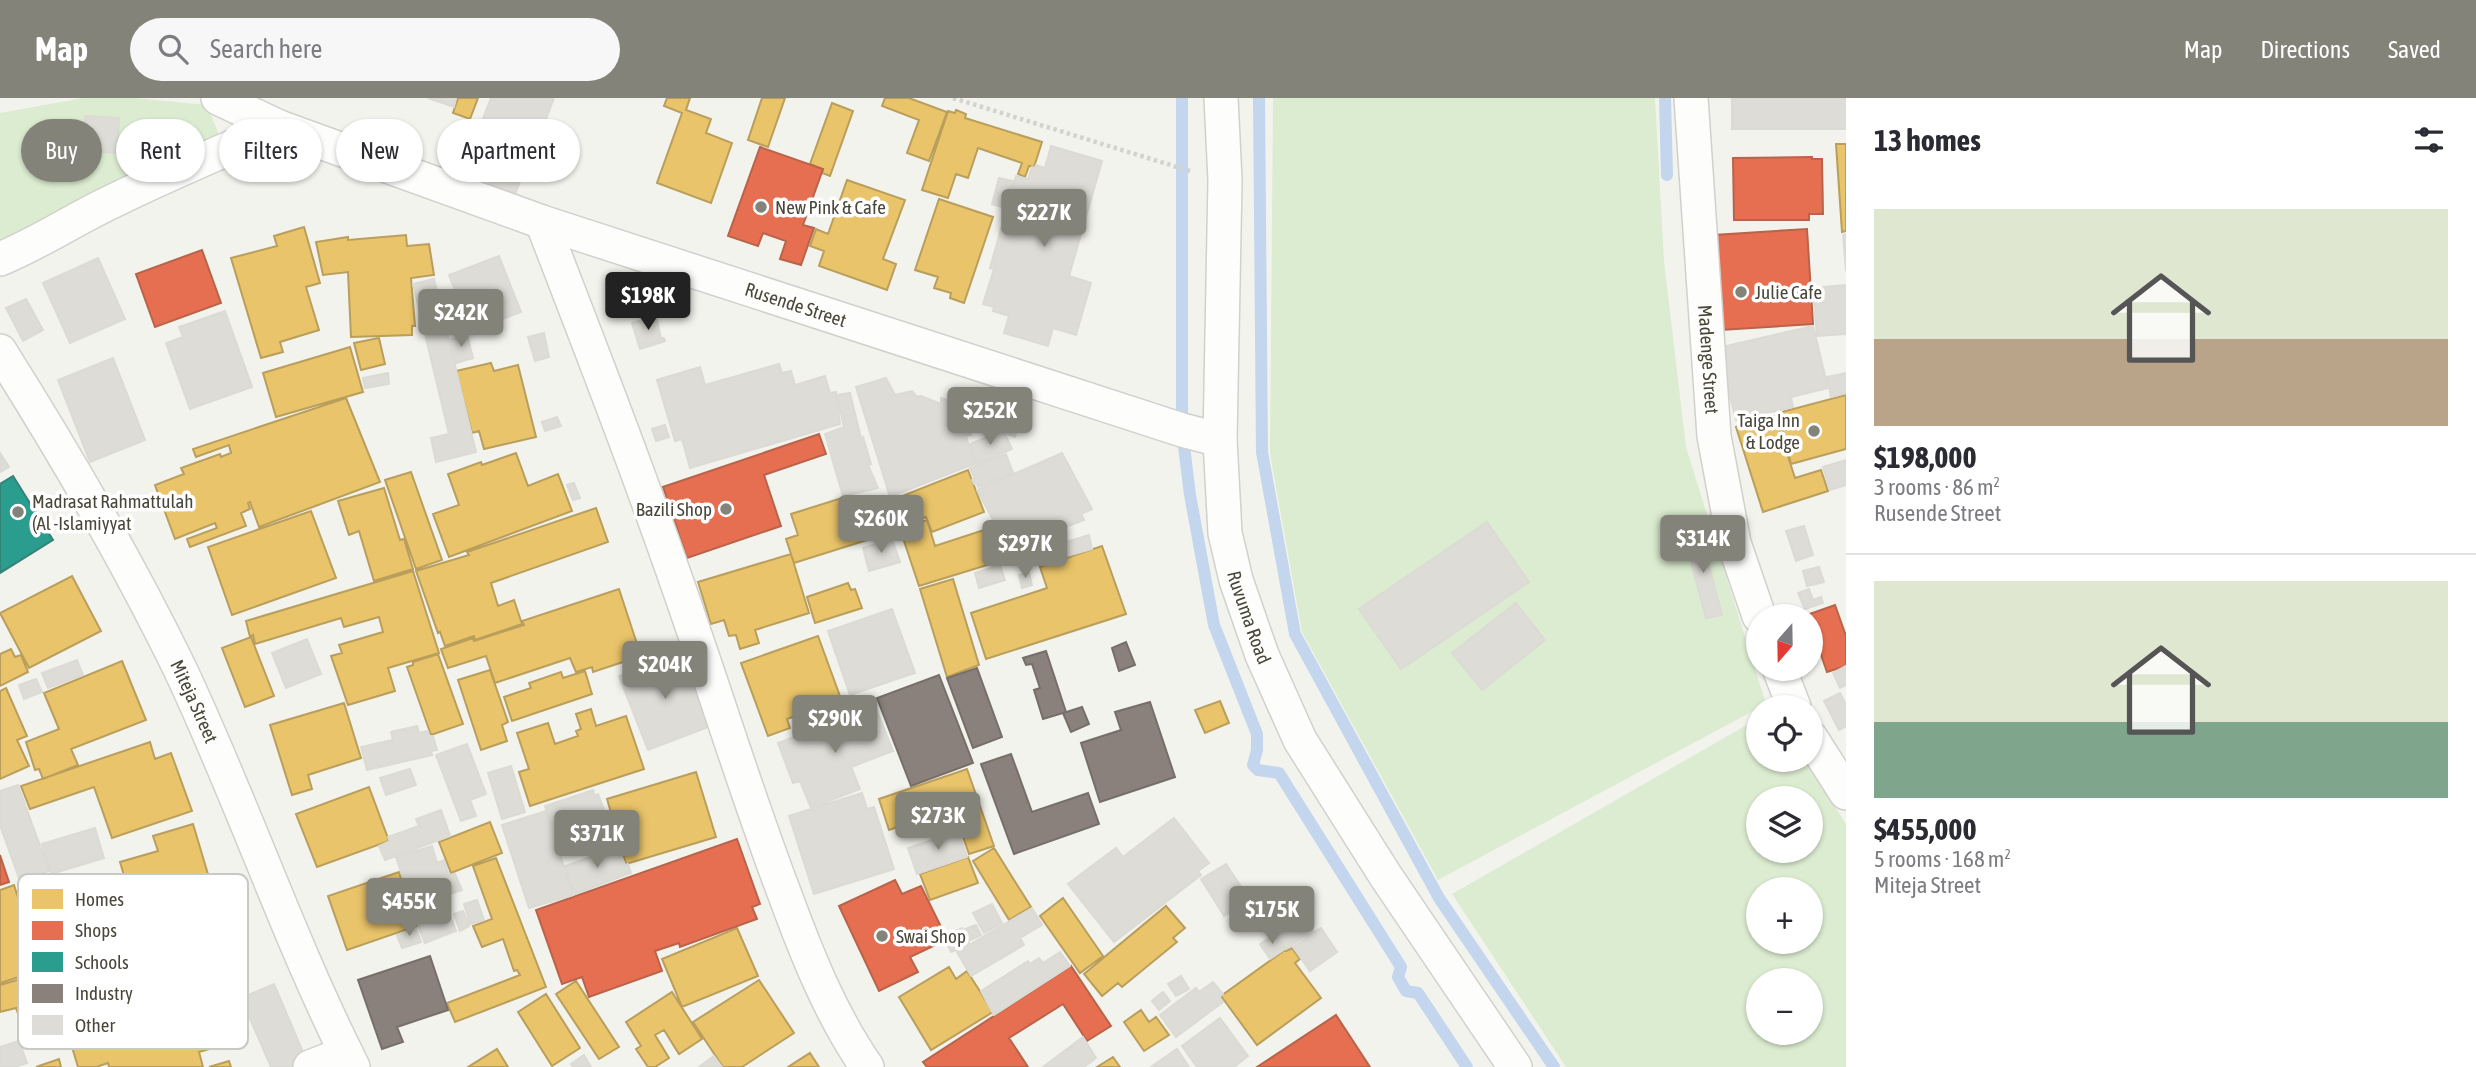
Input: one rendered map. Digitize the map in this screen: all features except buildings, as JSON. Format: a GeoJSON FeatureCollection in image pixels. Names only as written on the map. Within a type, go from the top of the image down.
{"type":"FeatureCollection","features":[{"type":"Feature","properties":{"kind":"street","name":"Rusende Street"},"geometry":{"type":"LineString","coordinates":[[218,98],[262,119]]}},
{"type":"Feature","properties":{"kind":"street","name":"Ruvuma Road"},"geometry":{"type":"LineString","coordinates":[[1221,98],[1225,180],[1220,440],[1225,533],[1236,580],[1262,655],[1300,740],[1385,874],[1515,1067]]}},
{"type":"Feature","properties":{"kind":"street","name":"Madenge Street"},"geometry":{"type":"LineString","coordinates":[[1691,98],[1714,436],[1734,543],[1755,604]]}},
{"type":"Feature","properties":{"kind":"street","name":"Rusende Street"},"geometry":{"type":"LineString","coordinates":[[322,143],[542,222],[1169,426],[1220,440]]}},
{"type":"Feature","properties":{"kind":"street"},"geometry":{"type":"LineString","coordinates":[[0,259],[33,245],[132,191],[219,153]]}},
{"type":"Feature","properties":{"kind":"street"},"geometry":{"type":"LineString","coordinates":[[542,222],[620,424],[778,878],[816,975],[867,1067]]}},
{"type":"Feature","properties":{"kind":"street","name":"Miteja Street"},"geometry":{"type":"LineString","coordinates":[[0,351],[35,405],[111,538],[179,668],[226,772],[288,925],[350,1060]]}},
{"type":"Feature","properties":{"kind":"street"},"geometry":{"type":"LineString","coordinates":[[1823,757],[1846,793]]}},
{"type":"Feature","properties":{"kind":"street"},"geometry":{"type":"LineString","coordinates":[[310,1067],[350,1060]]}},
{"type":"Feature","properties":{"kind":"path"},"geometry":{"type":"LineString","coordinates":[[953,98],[1182,170],[1225,180]]}},
{"type":"Feature","properties":{"kind":"green space"},"geometry":{"type":"Polygon","coordinates":[[[83,98],[135,98],[207,105],[219,135],[205,142],[205,119],[116,119],[116,182],[123,182],[0,242],[0,113],[83,98]]]}},
{"type":"Feature","properties":{"kind":"green space"},"geometry":{"type":"Polygon","coordinates":[[[1273,98],[1655,98],[1664,261],[1686,447],[1746,640],[1746,681],[1759,681],[1763,695],[1746,695],[1746,715],[1438,880],[1302,632],[1270,454],[1273,98]]]}},
{"type":"Feature","properties":{"kind":"green space"},"geometry":{"type":"Polygon","coordinates":[[[1746,725],[1746,772],[1813,772],[1822,786],[1746,786],[1746,863],[1823,863],[1823,788],[1846,824],[1846,1067],[1566,1067],[1452,894],[1746,725]]]}},
{"type":"Feature","properties":{"kind":"waterway"},"geometry":{"type":"LineString","coordinates":[[1182,98],[1182,430],[1190,495],[1214,625],[1257,734],[1253,765],[1258,770],[1279,773],[1401,967],[1398,977],[1406,991],[1418,993],[1467,1067]]}},
{"type":"Feature","properties":{"kind":"waterway"},"geometry":{"type":"LineString","coordinates":[[1259,98],[1262,452],[1295,634],[1439,898],[1554,1067]]}},
{"type":"Feature","properties":{"kind":"waterway"},"geometry":{"type":"LineString","coordinates":[[1665,98],[1667,175]]}},
{"type":"Feature","properties":{"kind":"place","name":"New Pink & Cafe"},"geometry":{"type":"Point","coordinates":[761,207]}},
{"type":"Feature","properties":{"kind":"place","name":"Julie Cafe"},"geometry":{"type":"Point","coordinates":[1741,292]}},
{"type":"Feature","properties":{"kind":"place","name":"Taiga Inn & Lodge"},"geometry":{"type":"Point","coordinates":[1814,431]}},
{"type":"Feature","properties":{"kind":"place","name":"Bazili Shop"},"geometry":{"type":"Point","coordinates":[726,509]}},
{"type":"Feature","properties":{"kind":"place","name":"Madrasat Rahmattulah (Al -Islamiyyat"},"geometry":{"type":"Point","coordinates":[18,512]}},
{"type":"Feature","properties":{"kind":"place","name":"Swai Shop"},"geometry":{"type":"Point","coordinates":[882,936]}}]}
